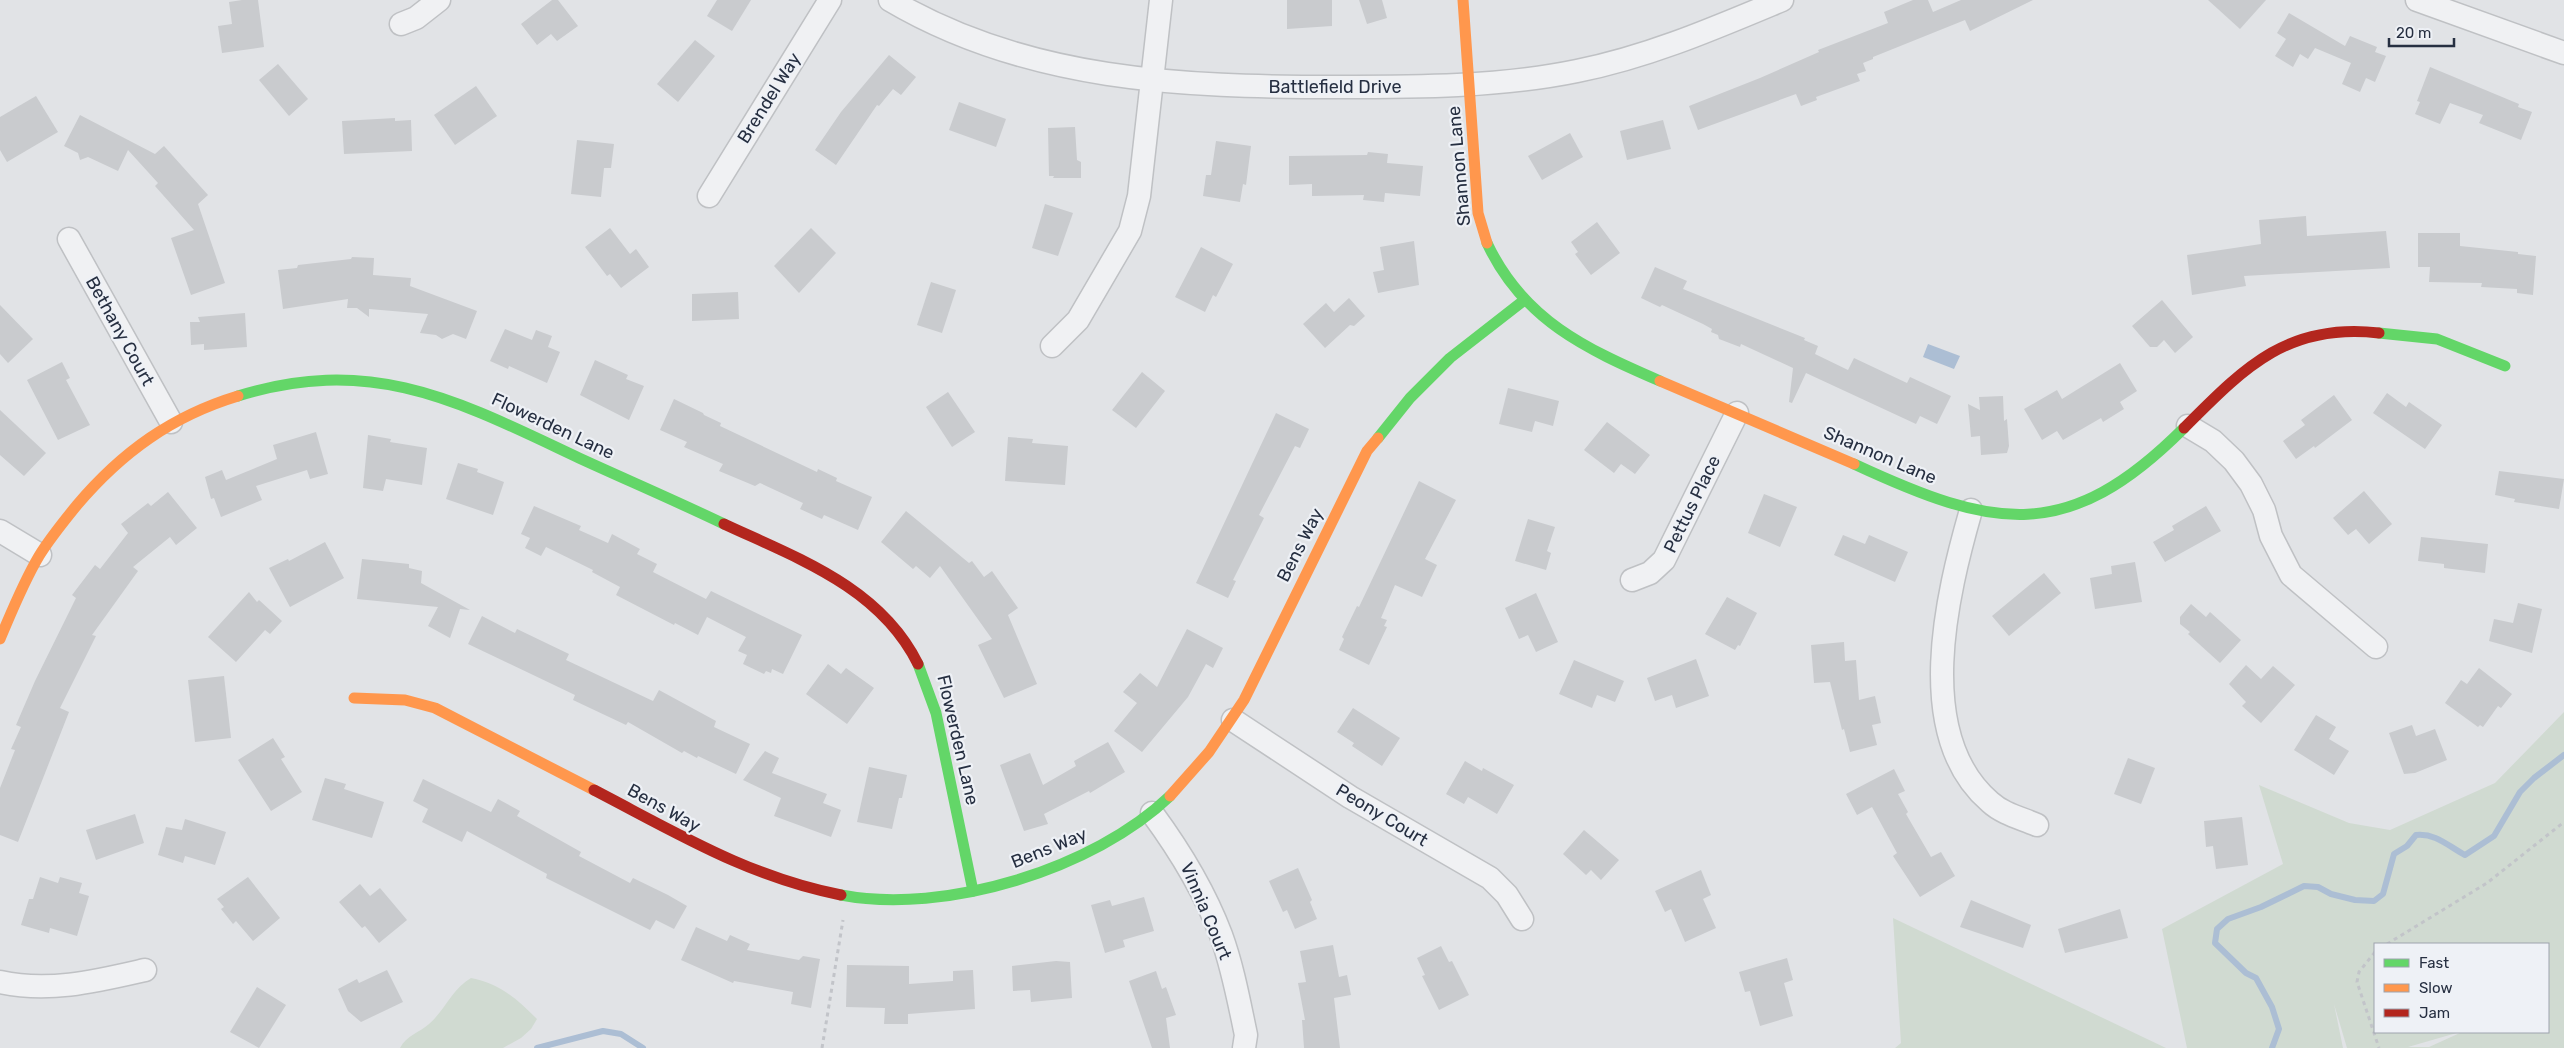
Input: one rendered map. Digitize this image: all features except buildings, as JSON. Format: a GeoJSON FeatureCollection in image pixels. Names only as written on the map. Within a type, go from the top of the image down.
{"type":"FeatureCollection","features":[{"type":"Feature","properties":{"kind":"street"},"geometry":{"type":"LineString","coordinates":[[401,24],[416,18],[439,0]]}},
{"type":"Feature","properties":{"kind":"street","name":"Brendel Way"},"geometry":{"type":"LineString","coordinates":[[709,196],[830,0]]}},
{"type":"Feature","properties":{"kind":"street","name":"Battlefield Drive"},"geometry":{"type":"LineString","coordinates":[[890,0],[952,31],[1006,51],[1044,62],[1152,80],[1230,87],[1397,87],[1469,84],[1575,71],[1617,61],[1677,42],[1782,0]]}},
{"type":"Feature","properties":{"kind":"street"},"geometry":{"type":"LineString","coordinates":[[1052,346],[1078,320],[1130,231],[1139,196],[1161,0]]}},
{"type":"Feature","properties":{"kind":"street","name":"Shannon Lane"},"geometry":{"type":"LineString","coordinates":[[1463,0],[1478,213],[1484,240],[1495,265],[1523,301],[1551,323],[1592,349],[1919,492],[1972,510],[2004,514],[2041,514],[2074,506],[2127,480],[2188,426],[2234,378],[2264,356],[2291,343],[2321,335],[2354,331],[2436,339],[2471,350],[2505,366]]}},
{"type":"Feature","properties":{"kind":"street"},"geometry":{"type":"LineString","coordinates":[[2417,0],[2564,53]]}},
{"type":"Feature","properties":{"kind":"street","name":"Bethany Court"},"geometry":{"type":"LineString","coordinates":[[69,239],[171,422]]}},
{"type":"Feature","properties":{"kind":"street","name":"Bens Way"},"geometry":{"type":"LineString","coordinates":[[354,698],[404,700],[435,708],[632,809],[696,845],[777,878],[810,889],[847,896],[926,898],[973,891],[1031,877],[1081,857],[1120,835],[1152,813],[1206,757],[1233,720],[1367,451],[1410,398],[1450,358],[1523,301]]}},
{"type":"Feature","properties":{"kind":"street","name":"Flowerden Lane"},"geometry":{"type":"LineString","coordinates":[[0,640],[40,555],[95,481],[116,460],[171,422],[206,406],[262,389],[307,382],[370,380],[409,387],[455,401],[500,420],[592,465],[669,498],[810,564],[849,588],[886,616],[922,668],[935,706],[973,891]]}},
{"type":"Feature","properties":{"kind":"street","name":"Pettus Place"},"geometry":{"type":"LineString","coordinates":[[1632,580],[1650,574],[1664,560],[1736,413]]}},
{"type":"Feature","properties":{"kind":"street"},"geometry":{"type":"LineString","coordinates":[[2188,426],[2213,442],[2234,461],[2251,484],[2264,510],[2271,536],[2290,575],[2376,647]]}},
{"type":"Feature","properties":{"kind":"street"},"geometry":{"type":"LineString","coordinates":[[1972,510],[1955,566],[1945,620],[1941,685],[1948,726],[1958,757],[1973,786],[1991,803],[2006,813],[2038,824]]}},
{"type":"Feature","properties":{"kind":"street"},"geometry":{"type":"LineString","coordinates":[[0,531],[40,555]]}},
{"type":"Feature","properties":{"kind":"street","name":"Peony Court"},"geometry":{"type":"LineString","coordinates":[[1233,720],[1350,797],[1490,878],[1507,895],[1522,919]]}},
{"type":"Feature","properties":{"kind":"street","name":"Vinnia Court"},"geometry":{"type":"LineString","coordinates":[[1152,813],[1178,849],[1196,880],[1221,936],[1246,1036],[1244,1048]]}},
{"type":"Feature","properties":{"kind":"street"},"geometry":{"type":"LineString","coordinates":[[0,982],[37,987],[70,986],[145,970]]}},
{"type":"Feature","properties":{"kind":"path"},"geometry":{"type":"LineString","coordinates":[[2388,943],[2487,882],[2564,822]]}},
{"type":"Feature","properties":{"kind":"path"},"geometry":{"type":"LineString","coordinates":[[822,1048],[847,896]]}},
{"type":"Feature","properties":{"kind":"path"},"geometry":{"type":"LineString","coordinates":[[2374,953],[2359,972],[2357,982],[2379,1048]]}},
{"type":"Feature","properties":{"kind":"shaded area"},"geometry":{"type":"Polygon","coordinates":[[[2564,712],[2564,1048],[2347,1048],[2334,1004],[2343,1048],[2187,1048],[2162,929],[2283,864],[2259,785],[2349,823],[2390,830],[2495,783],[2564,712]]]}},
{"type":"Feature","properties":{"kind":"shaded area"},"geometry":{"type":"Polygon","coordinates":[[[1893,918],[2166,1048],[1895,1048],[1901,1043],[1893,918]]]}},
{"type":"Feature","properties":{"kind":"shaded area"},"geometry":{"type":"Polygon","coordinates":[[[471,978],[499,988],[522,1005],[537,1019],[531,1029],[521,1038],[503,1048],[400,1048],[410,1037],[429,1024],[459,987],[471,978]]]}},
{"type":"Feature","properties":{"kind":"water"},"geometry":{"type":"Polygon","coordinates":[[[1928,344],[1960,356],[1954,369],[1923,357],[1928,344]]]}},
{"type":"Feature","properties":{"kind":"waterway"},"geometry":{"type":"LineString","coordinates":[[2272,1048],[2279,1029],[2272,1007],[2256,978],[2246,973],[2215,943],[2217,929],[2228,919],[2261,907],[2304,886],[2318,887],[2331,894],[2355,900],[2374,901],[2383,894],[2394,854],[2407,846],[2416,835],[2436,838],[2465,855],[2494,836],[2520,792],[2534,778],[2564,755]]}},
{"type":"Feature","properties":{"kind":"waterway"},"geometry":{"type":"LineString","coordinates":[[537,1048],[603,1031],[621,1034],[643,1048]]}},
{"type":"Feature","properties":{"kind":"traffic: fast"},"geometry":{"type":"LineString","coordinates":[[1487,243],[1502,270],[1519,293],[1559,329],[1607,357],[1660,381]]}},
{"type":"Feature","properties":{"kind":"traffic: fast"},"geometry":{"type":"LineString","coordinates":[[1378,438],[1410,398],[1450,358],[1523,301]]}},
{"type":"Feature","properties":{"kind":"traffic: fast"},"geometry":{"type":"LineString","coordinates":[[2379,333],[2437,339],[2505,366]]}},
{"type":"Feature","properties":{"kind":"traffic: fast"},"geometry":{"type":"LineString","coordinates":[[238,396],[287,384],[332,380],[374,382],[414,390],[494,419],[724,524]]}},
{"type":"Feature","properties":{"kind":"traffic: fast"},"geometry":{"type":"LineString","coordinates":[[1854,464],[1904,486],[1948,502],[1989,512],[2028,514],[2065,508],[2103,492],[2142,466],[2184,428]]}},
{"type":"Feature","properties":{"kind":"traffic: fast"},"geometry":{"type":"LineString","coordinates":[[918,664],[936,713],[973,891]]}},
{"type":"Feature","properties":{"kind":"traffic: fast"},"geometry":{"type":"LineString","coordinates":[[841,895],[882,899],[926,898],[971,892],[1016,880],[1060,865],[1101,845],[1138,822],[1170,796]]}},
{"type":"Feature","properties":{"kind":"traffic: slow"},"geometry":{"type":"LineString","coordinates":[[1463,0],[1478,213],[1487,243]]}},
{"type":"Feature","properties":{"kind":"traffic: slow"},"geometry":{"type":"LineString","coordinates":[[1660,381],[1854,464]]}},
{"type":"Feature","properties":{"kind":"traffic: slow"},"geometry":{"type":"LineString","coordinates":[[0,639],[39,556],[62,523],[94,486],[130,452],[170,425],[214,404],[238,396]]}},
{"type":"Feature","properties":{"kind":"traffic: slow"},"geometry":{"type":"LineString","coordinates":[[1170,796],[1209,752],[1244,700],[1367,451],[1378,438]]}},
{"type":"Feature","properties":{"kind":"traffic: slow"},"geometry":{"type":"LineString","coordinates":[[354,698],[405,700],[435,708],[594,790]]}},
{"type":"Feature","properties":{"kind":"traffic: jam"},"geometry":{"type":"LineString","coordinates":[[2184,428],[2226,387],[2269,354],[2292,343],[2318,335],[2347,332],[2379,333]]}},
{"type":"Feature","properties":{"kind":"traffic: jam"},"geometry":{"type":"LineString","coordinates":[[724,524],[807,563],[859,595],[882,614],[902,637],[918,664]]}},
{"type":"Feature","properties":{"kind":"traffic: jam"},"geometry":{"type":"LineString","coordinates":[[594,790],[684,837],[744,865],[807,887],[841,895]]}}]}
